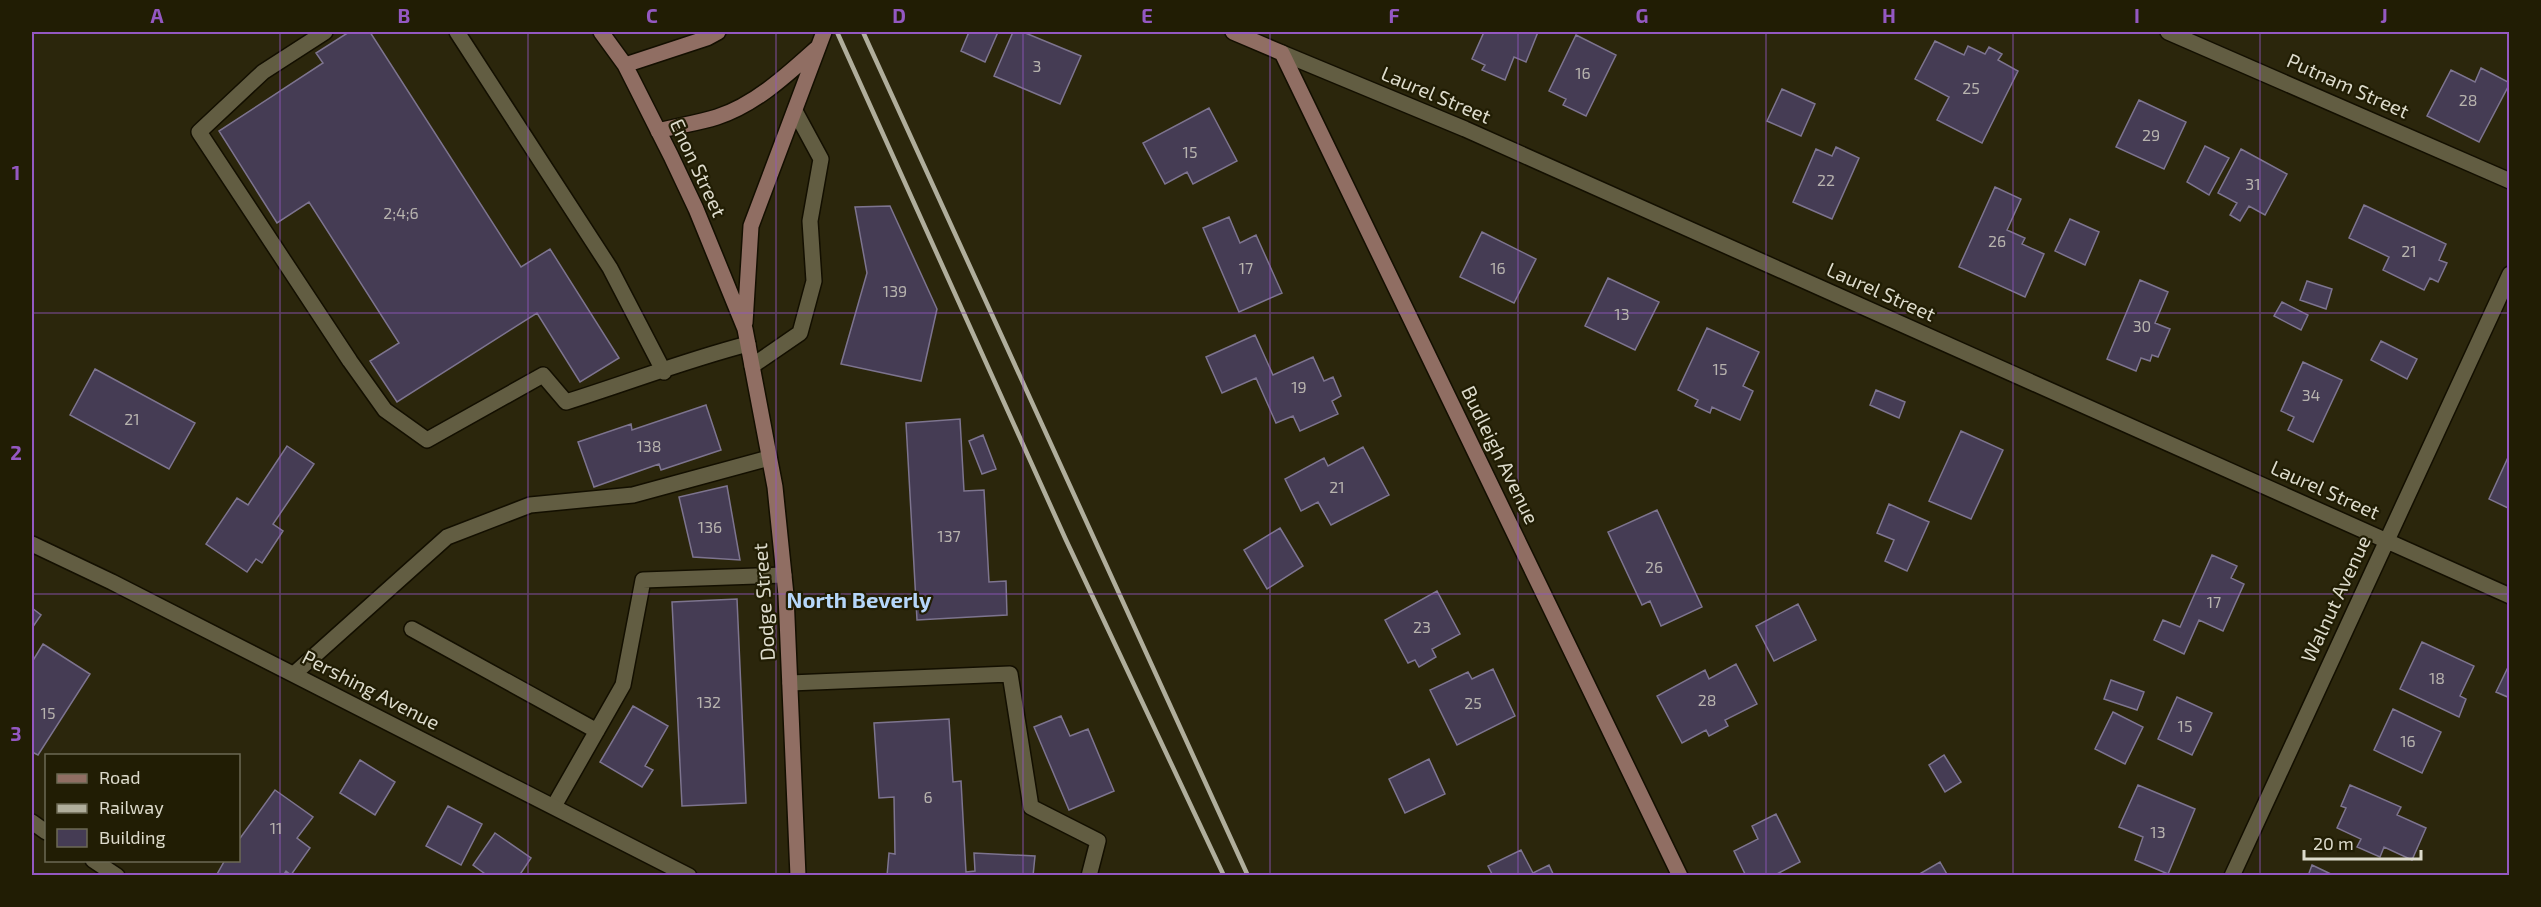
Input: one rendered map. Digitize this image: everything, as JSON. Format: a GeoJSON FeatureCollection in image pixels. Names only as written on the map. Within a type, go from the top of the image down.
{"type":"FeatureCollection","features":[{"type":"Feature","properties":{"kind":"main road","name":"Enon Street"},"geometry":{"type":"LineString","coordinates":[[601,32],[625,65],[696,209],[745,328]]}},
{"type":"Feature","properties":{"kind":"main road"},"geometry":{"type":"LineString","coordinates":[[625,65],[707,38],[718,32]]}},
{"type":"Feature","properties":{"kind":"main road","name":"Laurel Street"},"geometry":{"type":"LineString","coordinates":[[1233,32],[1282,53]]}},
{"type":"Feature","properties":{"kind":"main road"},"geometry":{"type":"LineString","coordinates":[[745,328],[751,226],[822,38]]}},
{"type":"Feature","properties":{"kind":"main road"},"geometry":{"type":"LineString","coordinates":[[657,131],[719,116],[746,102],[791,72],[822,38]]}},
{"type":"Feature","properties":{"kind":"main road","name":"Budleigh Avenue"},"geometry":{"type":"LineString","coordinates":[[1282,53],[1680,876]]}},
{"type":"Feature","properties":{"kind":"main road","name":"Dodge Street"},"geometry":{"type":"LineString","coordinates":[[745,328],[775,487],[784,575],[798,876]]}},
{"type":"Feature","properties":{"kind":"street"},"geometry":{"type":"LineString","coordinates":[[325,32],[263,72],[199,132],[350,362],[385,410],[428,440],[543,375],[566,402],[664,372],[695,359],[748,344]]}},
{"type":"Feature","properties":{"kind":"street"},"geometry":{"type":"LineString","coordinates":[[457,32],[610,268],[664,372]]}},
{"type":"Feature","properties":{"kind":"street","name":"Putnam Street"},"geometry":{"type":"LineString","coordinates":[[2168,32],[2510,181]]}},
{"type":"Feature","properties":{"kind":"street","name":"Laurel Street"},"geometry":{"type":"LineString","coordinates":[[1282,53],[1465,129],[2510,596]]}},
{"type":"Feature","properties":{"kind":"street"},"geometry":{"type":"LineString","coordinates":[[752,366],[800,333],[814,281],[810,221],[821,159],[795,111]]}},
{"type":"Feature","properties":{"kind":"street","name":"Walnut Avenue"},"geometry":{"type":"LineString","coordinates":[[2232,876],[2510,274]]}},
{"type":"Feature","properties":{"kind":"street"},"geometry":{"type":"LineString","coordinates":[[294,674],[447,537],[530,505],[633,495],[769,458]]}},
{"type":"Feature","properties":{"kind":"street","name":"Pershing Avenue"},"geometry":{"type":"LineString","coordinates":[[32,544],[294,674],[689,876]]}},
{"type":"Feature","properties":{"kind":"street"},"geometry":{"type":"LineString","coordinates":[[554,806],[623,685],[643,580],[784,575]]}},
{"type":"Feature","properties":{"kind":"street"},"geometry":{"type":"LineString","coordinates":[[412,629],[597,731]]}},
{"type":"Feature","properties":{"kind":"street"},"geometry":{"type":"LineString","coordinates":[[790,683],[1010,674],[1031,807],[1098,841],[1089,876]]}},
{"type":"Feature","properties":{"kind":"street"},"geometry":{"type":"LineString","coordinates":[[32,822],[45,831]]}},
{"type":"Feature","properties":{"kind":"street"},"geometry":{"type":"LineString","coordinates":[[95,862],[117,876]]}},
{"type":"Feature","properties":{"kind":"building"},"geometry":{"type":"Polygon","coordinates":[[[349,32],[370,32],[521,267],[550,249],[619,358],[580,382],[537,313],[397,402],[370,361],[399,343],[309,202],[277,223],[219,131],[323,63],[316,53],[349,32]]]}},
{"type":"Feature","properties":{"kind":"building"},"geometry":{"type":"Polygon","coordinates":[[[969,32],[998,32],[985,62],[961,51],[969,32]]]}},
{"type":"Feature","properties":{"kind":"building"},"geometry":{"type":"Polygon","coordinates":[[[1013,32],[1023,32],[1081,56],[1060,104],[994,76],[1013,32]]]}},
{"type":"Feature","properties":{"kind":"building"},"geometry":{"type":"Polygon","coordinates":[[[1484,32],[1538,32],[1526,62],[1514,57],[1505,80],[1482,70],[1485,65],[1472,59],[1484,32]]]}},
{"type":"Feature","properties":{"kind":"building"},"geometry":{"type":"Polygon","coordinates":[[[1576,35],[1616,55],[1586,116],[1563,105],[1566,99],[1549,91],[1576,35]]]}},
{"type":"Feature","properties":{"kind":"building"},"geometry":{"type":"Polygon","coordinates":[[[1935,41],[1964,55],[1968,46],[1985,54],[1989,47],[2002,54],[1998,60],[2018,71],[1982,143],[1937,120],[1949,97],[1915,79],[1935,41]]]}},
{"type":"Feature","properties":{"kind":"building"},"geometry":{"type":"Polygon","coordinates":[[[2481,68],[2510,83],[2479,142],[2427,116],[2451,70],[2475,82],[2481,68]]]}},
{"type":"Feature","properties":{"kind":"building"},"geometry":{"type":"Polygon","coordinates":[[[1782,89],[1815,104],[1801,136],[1767,121],[1782,89]]]}},
{"type":"Feature","properties":{"kind":"building"},"geometry":{"type":"Polygon","coordinates":[[[2139,100],[2186,122],[2164,169],[2116,147],[2139,100]]]}},
{"type":"Feature","properties":{"kind":"building"},"geometry":{"type":"Polygon","coordinates":[[[1209,108],[1237,161],[1193,184],[1187,172],[1165,184],[1143,143],[1209,108]]]}},
{"type":"Feature","properties":{"kind":"building"},"geometry":{"type":"Polygon","coordinates":[[[2205,146],[2229,158],[2209,195],[2187,182],[2205,146]]]}},
{"type":"Feature","properties":{"kind":"building"},"geometry":{"type":"Polygon","coordinates":[[[1836,147],[1859,158],[1832,219],[1793,202],[1816,149],[1832,156],[1836,147]]]}},
{"type":"Feature","properties":{"kind":"building"},"geometry":{"type":"Polygon","coordinates":[[[2241,149],[2287,174],[2265,215],[2249,206],[2240,221],[2230,215],[2237,203],[2218,193],[2241,149]]]}},
{"type":"Feature","properties":{"kind":"building"},"geometry":{"type":"Polygon","coordinates":[[[1995,187],[2021,199],[2007,230],[2025,238],[2022,244],[2044,254],[2025,297],[1959,267],[1995,187]]]}},
{"type":"Feature","properties":{"kind":"building"},"geometry":{"type":"Polygon","coordinates":[[[2364,205],[2446,244],[2439,260],[2447,263],[2438,282],[2430,278],[2424,290],[2383,270],[2389,257],[2349,238],[2364,205]]]}},
{"type":"Feature","properties":{"kind":"building"},"geometry":{"type":"Polygon","coordinates":[[[890,206],[937,309],[921,381],[841,364],[867,273],[855,207],[890,206]]]}},
{"type":"Feature","properties":{"kind":"building"},"geometry":{"type":"Polygon","coordinates":[[[1229,217],[1240,243],[1256,235],[1282,293],[1239,312],[1203,228],[1229,217]]]}},
{"type":"Feature","properties":{"kind":"building"},"geometry":{"type":"Polygon","coordinates":[[[2070,219],[2099,232],[2085,265],[2055,251],[2070,219]]]}},
{"type":"Feature","properties":{"kind":"building"},"geometry":{"type":"Polygon","coordinates":[[[1482,232],[1536,259],[1514,303],[1460,277],[1482,232]]]}},
{"type":"Feature","properties":{"kind":"building"},"geometry":{"type":"Polygon","coordinates":[[[1608,278],[1659,302],[1635,350],[1585,326],[1608,278]]]}},
{"type":"Feature","properties":{"kind":"building"},"geometry":{"type":"Polygon","coordinates":[[[2140,280],[2168,292],[2155,323],[2170,329],[2158,357],[2152,355],[2150,361],[2141,358],[2136,371],[2107,359],[2140,280]]]}},
{"type":"Feature","properties":{"kind":"building"},"geometry":{"type":"Polygon","coordinates":[[[2307,281],[2332,289],[2326,309],[2300,300],[2307,281]]]}},
{"type":"Feature","properties":{"kind":"building"},"geometry":{"type":"Polygon","coordinates":[[[2282,302],[2308,315],[2301,330],[2274,316],[2282,302]]]}},
{"type":"Feature","properties":{"kind":"building"},"geometry":{"type":"Polygon","coordinates":[[[1707,328],[1759,352],[1743,386],[1753,391],[1740,420],[1712,407],[1710,413],[1695,406],[1698,400],[1678,390],[1707,328]]]}},
{"type":"Feature","properties":{"kind":"building"},"geometry":{"type":"Polygon","coordinates":[[[1255,335],[1273,375],[1313,357],[1324,381],[1333,377],[1341,396],[1332,401],[1338,414],[1300,431],[1293,416],[1276,423],[1256,378],[1222,393],[1206,357],[1255,335]]]}},
{"type":"Feature","properties":{"kind":"building"},"geometry":{"type":"Polygon","coordinates":[[[2381,341],[2417,359],[2407,379],[2371,360],[2381,341]]]}},
{"type":"Feature","properties":{"kind":"building"},"geometry":{"type":"Polygon","coordinates":[[[2303,362],[2342,380],[2313,442],[2288,430],[2294,417],[2281,411],[2303,362]]]}},
{"type":"Feature","properties":{"kind":"building"},"geometry":{"type":"Polygon","coordinates":[[[95,369],[195,423],[169,469],[70,415],[95,369]]]}},
{"type":"Feature","properties":{"kind":"building"},"geometry":{"type":"Polygon","coordinates":[[[1876,390],[1905,402],[1899,418],[1870,405],[1876,390]]]}},
{"type":"Feature","properties":{"kind":"building"},"geometry":{"type":"Polygon","coordinates":[[[706,405],[721,450],[661,470],[659,464],[594,487],[578,442],[631,424],[632,430],[706,405]]]}},
{"type":"Feature","properties":{"kind":"building"},"geometry":{"type":"Polygon","coordinates":[[[960,419],[964,491],[984,490],[989,582],[1006,581],[1007,615],[917,620],[906,423],[960,419]]]}},
{"type":"Feature","properties":{"kind":"building"},"geometry":{"type":"Polygon","coordinates":[[[1961,431],[2003,450],[1971,519],[1929,501],[1961,431]]]}},
{"type":"Feature","properties":{"kind":"building"},"geometry":{"type":"Polygon","coordinates":[[[983,435],[996,469],[982,474],[969,441],[983,435]]]}},
{"type":"Feature","properties":{"kind":"building"},"geometry":{"type":"Polygon","coordinates":[[[287,446],[314,464],[273,524],[283,531],[262,563],[256,559],[247,572],[206,544],[237,498],[248,505],[287,446]]]}},
{"type":"Feature","properties":{"kind":"building"},"geometry":{"type":"Polygon","coordinates":[[[1363,447],[1389,495],[1331,525],[1318,502],[1301,511],[1285,479],[1324,458],[1328,466],[1363,447]]]}},
{"type":"Feature","properties":{"kind":"building"},"geometry":{"type":"Polygon","coordinates":[[[2510,453],[2510,509],[2489,499],[2510,453]]]}},
{"type":"Feature","properties":{"kind":"building"},"geometry":{"type":"Polygon","coordinates":[[[727,486],[740,560],[693,557],[679,497],[727,486]]]}},
{"type":"Feature","properties":{"kind":"building"},"geometry":{"type":"Polygon","coordinates":[[[1889,504],[1929,522],[1907,571],[1885,561],[1894,540],[1877,533],[1889,504]]]}},
{"type":"Feature","properties":{"kind":"building"},"geometry":{"type":"Polygon","coordinates":[[[1657,510],[1702,607],[1661,626],[1650,601],[1642,605],[1608,532],[1657,510]]]}},
{"type":"Feature","properties":{"kind":"building"},"geometry":{"type":"Polygon","coordinates":[[[1280,528],[1303,566],[1267,589],[1244,550],[1280,528]]]}},
{"type":"Feature","properties":{"kind":"building"},"geometry":{"type":"Polygon","coordinates":[[[2212,555],[2237,566],[2231,578],[2244,584],[2223,631],[2199,620],[2184,654],[2154,640],[2163,620],[2180,627],[2212,555]]]}},
{"type":"Feature","properties":{"kind":"building"},"geometry":{"type":"Polygon","coordinates":[[[1437,591],[1460,634],[1432,649],[1436,657],[1419,667],[1415,660],[1408,663],[1385,620],[1437,591]]]}},
{"type":"Feature","properties":{"kind":"building"},"geometry":{"type":"Polygon","coordinates":[[[737,599],[746,803],[682,806],[672,602],[737,599]]]}},
{"type":"Feature","properties":{"kind":"building"},"geometry":{"type":"Polygon","coordinates":[[[1798,604],[1816,640],[1774,661],[1756,626],[1798,604]]]}},
{"type":"Feature","properties":{"kind":"building"},"geometry":{"type":"Polygon","coordinates":[[[32,608],[41,615],[32,628],[32,608]]]}},
{"type":"Feature","properties":{"kind":"building"},"geometry":{"type":"Polygon","coordinates":[[[2422,642],[2474,666],[2460,696],[2466,699],[2459,717],[2400,689],[2422,642]]]}},
{"type":"Feature","properties":{"kind":"building"},"geometry":{"type":"Polygon","coordinates":[[[43,644],[90,674],[38,755],[32,752],[32,662],[43,644]]]}},
{"type":"Feature","properties":{"kind":"building"},"geometry":{"type":"Polygon","coordinates":[[[2510,663],[2510,698],[2496,692],[2510,663]]]}},
{"type":"Feature","properties":{"kind":"building"},"geometry":{"type":"Polygon","coordinates":[[[1736,664],[1757,704],[1725,720],[1728,726],[1709,736],[1706,730],[1682,743],[1657,696],[1705,670],[1709,679],[1736,664]]]}},
{"type":"Feature","properties":{"kind":"building"},"geometry":{"type":"Polygon","coordinates":[[[1493,669],[1515,716],[1457,745],[1430,690],[1468,672],[1472,679],[1493,669]]]}},
{"type":"Feature","properties":{"kind":"building"},"geometry":{"type":"Polygon","coordinates":[[[2111,680],[2144,692],[2137,710],[2104,699],[2111,680]]]}},
{"type":"Feature","properties":{"kind":"building"},"geometry":{"type":"Polygon","coordinates":[[[2177,697],[2212,713],[2192,755],[2158,739],[2177,697]]]}},
{"type":"Feature","properties":{"kind":"building"},"geometry":{"type":"Polygon","coordinates":[[[633,706],[668,726],[645,766],[653,770],[642,787],[600,762],[633,706]]]}},
{"type":"Feature","properties":{"kind":"building"},"geometry":{"type":"Polygon","coordinates":[[[2393,709],[2441,732],[2422,773],[2374,750],[2393,709]]]}},
{"type":"Feature","properties":{"kind":"building"},"geometry":{"type":"Polygon","coordinates":[[[2113,712],[2143,727],[2125,764],[2095,749],[2113,712]]]}},
{"type":"Feature","properties":{"kind":"building"},"geometry":{"type":"Polygon","coordinates":[[[1061,716],[1070,736],[1088,729],[1114,791],[1069,810],[1034,727],[1061,716]]]}},
{"type":"Feature","properties":{"kind":"building"},"geometry":{"type":"Polygon","coordinates":[[[949,719],[953,782],[961,781],[966,872],[975,871],[974,853],[1035,856],[1033,876],[887,876],[889,853],[895,854],[894,797],[879,798],[874,723],[949,719]]]}},
{"type":"Feature","properties":{"kind":"building"},"geometry":{"type":"Polygon","coordinates":[[[1944,755],[1961,782],[1945,792],[1929,765],[1944,755]]]}},
{"type":"Feature","properties":{"kind":"building"},"geometry":{"type":"Polygon","coordinates":[[[1429,759],[1445,794],[1405,813],[1389,779],[1429,759]]]}},
{"type":"Feature","properties":{"kind":"building"},"geometry":{"type":"Polygon","coordinates":[[[360,760],[395,782],[375,815],[340,793],[360,760]]]}},
{"type":"Feature","properties":{"kind":"building"},"geometry":{"type":"Polygon","coordinates":[[[2138,785],[2195,809],[2168,874],[2135,860],[2143,837],[2119,827],[2138,785]]]}},
{"type":"Feature","properties":{"kind":"building"},"geometry":{"type":"Polygon","coordinates":[[[2350,785],[2401,807],[2397,815],[2426,828],[2412,860],[2384,847],[2380,857],[2357,847],[2361,839],[2337,828],[2346,808],[2341,806],[2350,785]]]}},
{"type":"Feature","properties":{"kind":"building"},"geometry":{"type":"Polygon","coordinates":[[[275,790],[313,817],[297,838],[310,848],[291,875],[286,871],[283,876],[216,876],[224,862],[240,862],[240,838],[275,790]]]}},
{"type":"Feature","properties":{"kind":"building"},"geometry":{"type":"Polygon","coordinates":[[[448,806],[482,824],[461,865],[426,846],[448,806]]]}},
{"type":"Feature","properties":{"kind":"building"},"geometry":{"type":"Polygon","coordinates":[[[1776,814],[1800,862],[1773,876],[1746,876],[1734,851],[1758,839],[1752,826],[1776,814]]]}},
{"type":"Feature","properties":{"kind":"building"},"geometry":{"type":"Polygon","coordinates":[[[495,833],[531,858],[519,876],[488,876],[473,865],[495,833]]]}},
{"type":"Feature","properties":{"kind":"building"},"geometry":{"type":"Polygon","coordinates":[[[1521,850],[1533,873],[1549,865],[1554,876],[1493,876],[1488,866],[1521,850]]]}},
{"type":"Feature","properties":{"kind":"building"},"geometry":{"type":"Polygon","coordinates":[[[1940,862],[1948,876],[1916,876],[1940,862]]]}},
{"type":"Feature","properties":{"kind":"building"},"geometry":{"type":"Polygon","coordinates":[[[2312,865],[2335,876],[2308,876],[2312,865]]]}},
{"type":"Feature","properties":{"kind":"railway"},"geometry":{"type":"LineString","coordinates":[[837,32],[1066,540],[1224,876]]}},
{"type":"Feature","properties":{"kind":"railway"},"geometry":{"type":"LineString","coordinates":[[863,32],[1248,876]]}},
{"type":"Feature","properties":{"kind":"district","name":"North Beverly"},"geometry":{"type":"Point","coordinates":[859,600]}}]}
